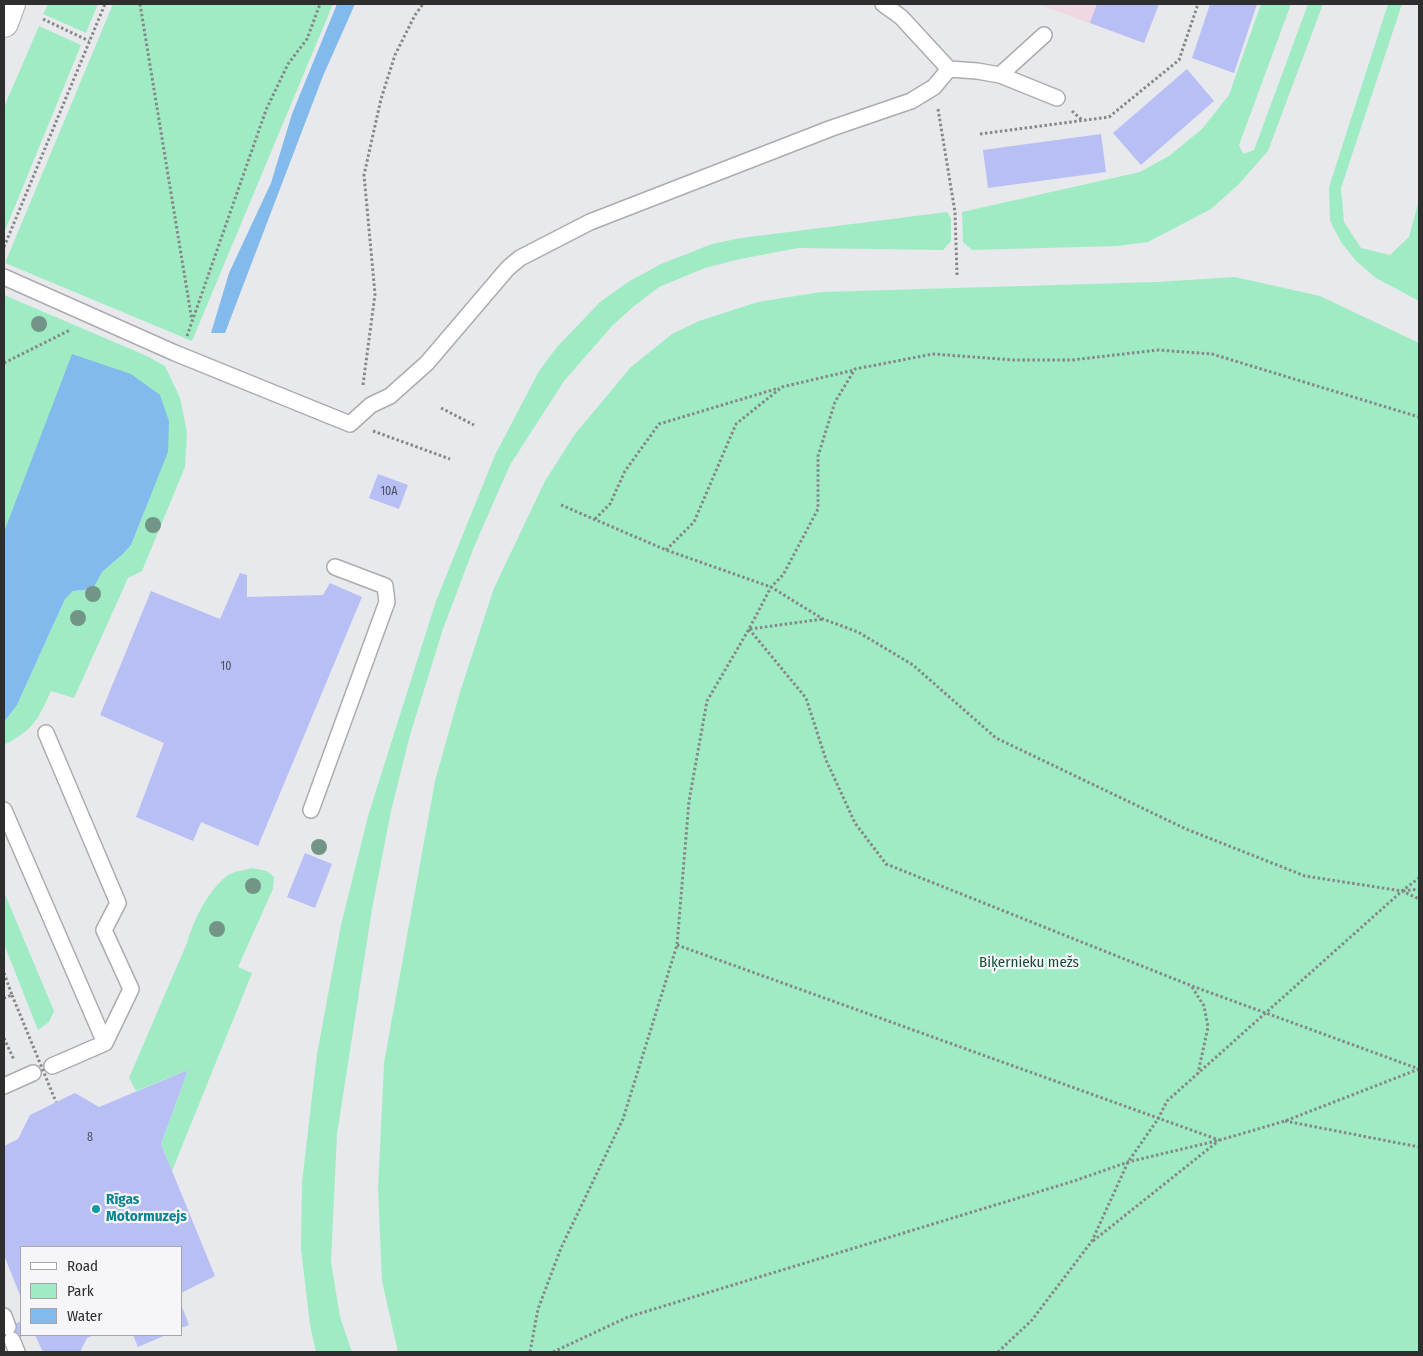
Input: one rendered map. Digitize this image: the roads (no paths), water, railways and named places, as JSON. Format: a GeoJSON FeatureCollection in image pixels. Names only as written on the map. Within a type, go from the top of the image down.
{"type":"FeatureCollection","features":[{"type":"Feature","properties":{"kind":"street"},"geometry":{"type":"LineString","coordinates":[[4,23],[12,4]]}},
{"type":"Feature","properties":{"kind":"lane"},"geometry":{"type":"LineString","coordinates":[[883,4],[901,17],[949,69],[977,71],[1000,76],[1056,98]]}},
{"type":"Feature","properties":{"kind":"lane"},"geometry":{"type":"LineString","coordinates":[[1000,76],[1044,35]]}},
{"type":"Feature","properties":{"kind":"lane"},"geometry":{"type":"LineString","coordinates":[[4,277],[201,364],[350,424],[371,405],[390,396],[427,363],[508,268],[520,258],[590,222],[832,128],[911,101],[934,87],[949,69]]}},
{"type":"Feature","properties":{"kind":"lane"},"geometry":{"type":"LineString","coordinates":[[311,810],[386,602],[385,586],[334,567]]}},
{"type":"Feature","properties":{"kind":"lane"},"geometry":{"type":"LineString","coordinates":[[46,733],[118,903],[104,930],[131,989],[105,1043],[52,1066]]}},
{"type":"Feature","properties":{"kind":"lane"},"geometry":{"type":"LineString","coordinates":[[4,810],[105,1043]]}},
{"type":"Feature","properties":{"kind":"lane"},"geometry":{"type":"LineString","coordinates":[[4,1086],[33,1073]]}},
{"type":"Feature","properties":{"kind":"water"},"geometry":{"type":"Polygon","coordinates":[[[337,4],[355,4],[323,76],[225,333],[211,333],[229,273],[271,183],[292,114],[337,4]]]}},
{"type":"Feature","properties":{"kind":"water"},"geometry":{"type":"Polygon","coordinates":[[[72,354],[131,374],[160,395],[169,421],[168,452],[131,545],[102,572],[94,587],[73,591],[65,599],[17,705],[4,722],[4,532],[72,354]]]}},
{"type":"Feature","properties":{"kind":"place","name":"Rīgas Motormuzejs"},"geometry":{"type":"Point","coordinates":[96,1209]}},
{"type":"Feature","properties":{"kind":"park label","name":"Biķernieku mežs"},"geometry":{"type":"Point","coordinates":[1029,963]}}]}
